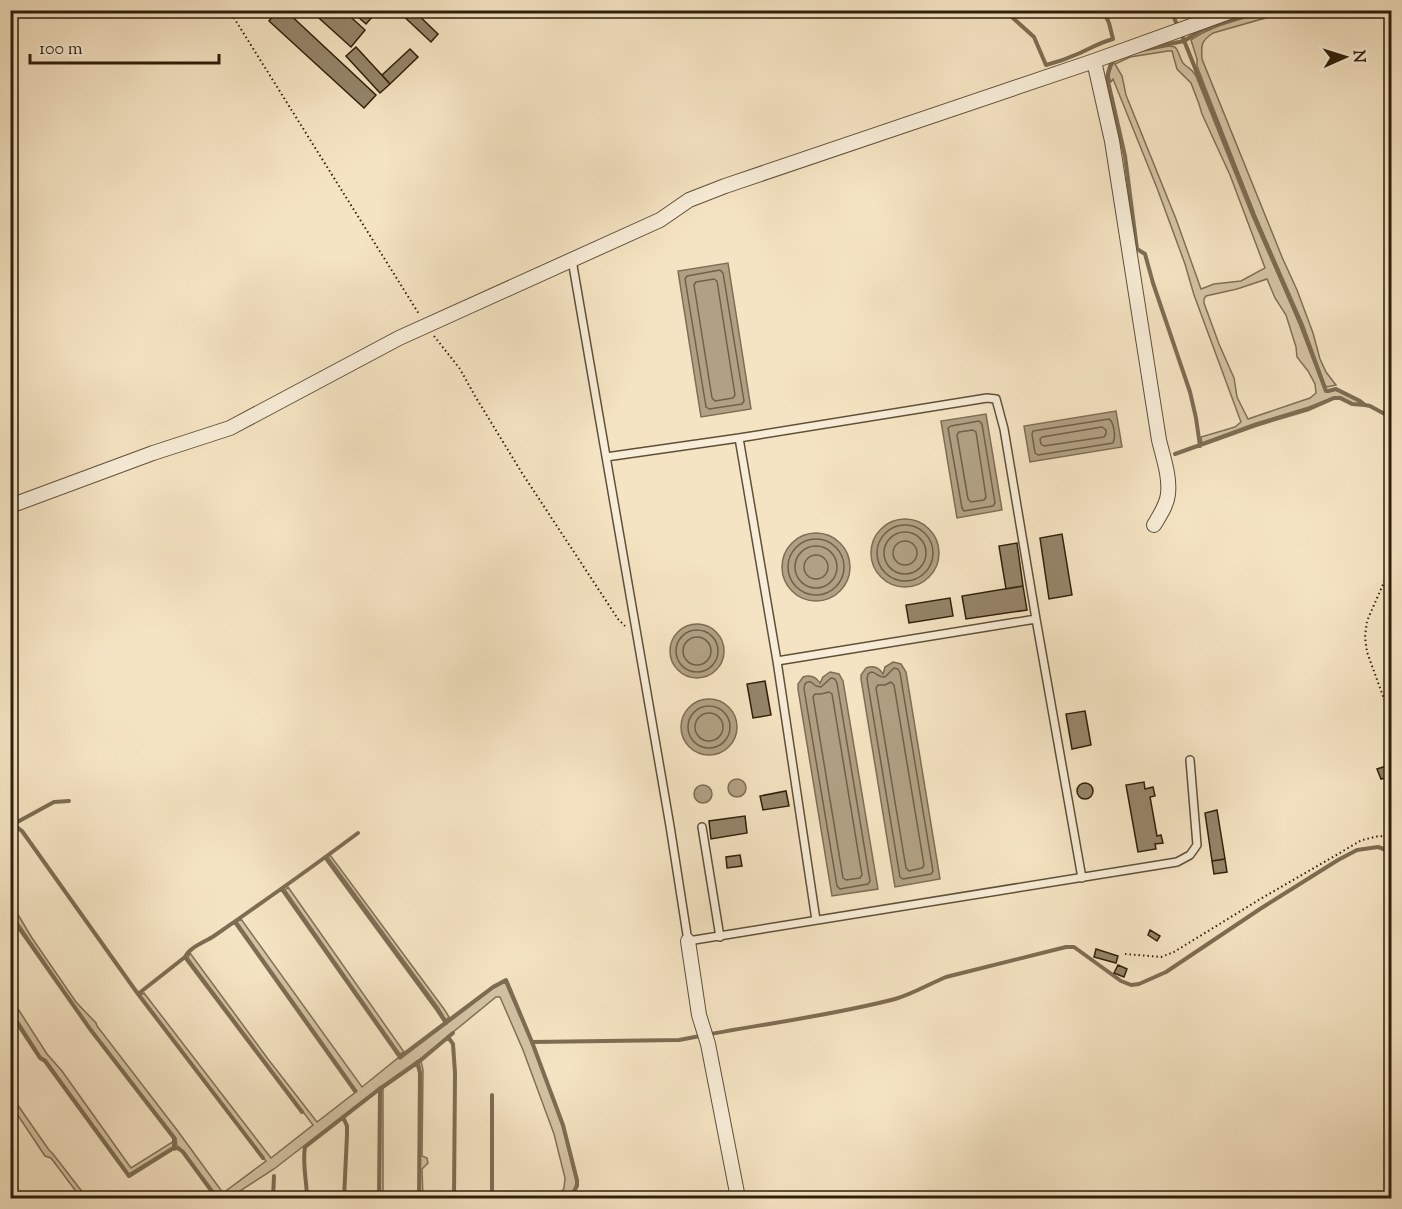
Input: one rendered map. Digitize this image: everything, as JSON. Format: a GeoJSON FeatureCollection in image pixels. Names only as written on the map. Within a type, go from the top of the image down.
{"type":"FeatureCollection","features":[{"type":"Feature","properties":{"kind":"street"},"geometry":{"type":"LineString","coordinates":[[10,506],[153,453],[230,428],[399,338],[660,220],[689,200],[1094,61],[1235,10]]}},
{"type":"Feature","properties":{"kind":"street"},"geometry":{"type":"LineString","coordinates":[[1094,61],[1112,141],[1159,440],[1168,477],[1168,495],[1163,510],[1154,525]]}},
{"type":"Feature","properties":{"kind":"street"},"geometry":{"type":"LineString","coordinates":[[688,941],[699,1015],[708,1044],[738,1198]]}},
{"type":"Feature","properties":{"kind":"lane"},"geometry":{"type":"LineString","coordinates":[[572,260],[688,941],[1177,862],[1190,855],[1197,844],[1190,760]]}},
{"type":"Feature","properties":{"kind":"lane"},"geometry":{"type":"LineString","coordinates":[[606,457],[987,398],[996,399],[1004,429],[1082,878]]}},
{"type":"Feature","properties":{"kind":"lane"},"geometry":{"type":"LineString","coordinates":[[739,438],[777,661],[816,920]]}},
{"type":"Feature","properties":{"kind":"lane"},"geometry":{"type":"LineString","coordinates":[[777,661],[1036,619]]}},
{"type":"Feature","properties":{"kind":"lane"},"geometry":{"type":"LineString","coordinates":[[702,827],[720,937]]}},
{"type":"Feature","properties":{"kind":"path"},"geometry":{"type":"LineString","coordinates":[[1392,564],[1367,621],[1365,637],[1367,652],[1392,721]]}},
{"type":"Feature","properties":{"kind":"path"},"geometry":{"type":"LineString","coordinates":[[1125,954],[1161,957],[1174,952],[1362,840],[1379,836],[1392,837]]}},
{"type":"Feature","properties":{"kind":"shaded area"},"geometry":{"type":"Polygon","coordinates":[[[1263,10],[1290,11],[1213,33],[1206,38],[1203,44],[1202,59],[1297,290],[1320,359],[1336,385],[1327,387],[1303,324],[1255,215],[1197,66],[1191,40],[1263,10]]]}},
{"type":"Feature","properties":{"kind":"shaded area"},"geometry":{"type":"Polygon","coordinates":[[[1175,47],[1183,64],[1196,76],[1252,216],[1300,325],[1325,391],[1335,390],[1362,404],[1356,405],[1341,397],[1334,397],[1202,443],[1201,437],[1235,427],[1241,422],[1157,188],[1113,79],[1111,82],[1109,77],[1115,61],[1138,52],[1175,47]],[[1172,51],[1130,57],[1115,64],[1122,76],[1126,95],[1176,219],[1201,289],[1214,284],[1241,281],[1265,268],[1230,175],[1202,114],[1191,83],[1177,69],[1172,51]],[[1267,279],[1206,296],[1204,299],[1219,344],[1234,378],[1237,397],[1248,419],[1310,398],[1316,393],[1315,384],[1297,357],[1286,315],[1267,279]]]}},
{"type":"Feature","properties":{"kind":"shaded area"},"geometry":{"type":"Polygon","coordinates":[[[330,855],[444,1009],[449,1017],[446,1020],[328,857],[330,855]]]}},
{"type":"Feature","properties":{"kind":"shaded area"},"geometry":{"type":"Polygon","coordinates":[[[288,887],[404,1052],[400,1054],[285,890],[288,887]]]}},
{"type":"Feature","properties":{"kind":"shaded area"},"geometry":{"type":"Polygon","coordinates":[[[11,903],[76,1002],[96,1023],[223,1193],[266,1161],[140,995],[144,993],[271,1158],[313,1125],[188,958],[190,953],[317,1122],[357,1091],[237,922],[241,919],[362,1087],[398,1058],[400,1059],[505,982],[531,1042],[562,1125],[576,1181],[573,1192],[569,1198],[558,1198],[564,1188],[565,1178],[554,1134],[523,1050],[500,997],[496,997],[420,1059],[274,1169],[229,1198],[216,1198],[218,1197],[177,1146],[176,1138],[90,1028],[11,913],[11,903]]]}},
{"type":"Feature","properties":{"kind":"shaded area"},"geometry":{"type":"Polygon","coordinates":[[[11,998],[47,1054],[62,1071],[131,1168],[174,1141],[173,1147],[129,1174],[46,1060],[41,1057],[11,1010],[11,998]]]}},
{"type":"Feature","properties":{"kind":"shaded area"},"geometry":{"type":"Polygon","coordinates":[[[421,1061],[423,1070],[422,1156],[427,1158],[428,1163],[422,1169],[423,1198],[420,1198],[421,1073],[419,1063],[421,1061]]]}},
{"type":"Feature","properties":{"kind":"shaded area"},"geometry":{"type":"Polygon","coordinates":[[[383,1087],[383,1198],[380,1198],[381,1089],[383,1087]]]}},
{"type":"Feature","properties":{"kind":"shaded area"},"geometry":{"type":"Polygon","coordinates":[[[10,1094],[49,1150],[87,1198],[81,1198],[51,1158],[45,1156],[11,1105],[10,1094]]]}},
{"type":"Feature","properties":{"kind":"water"},"geometry":{"type":"Polygon","coordinates":[[[728,263],[751,409],[701,417],[678,271],[728,263]]]}},
{"type":"Feature","properties":{"kind":"water"},"geometry":{"type":"Polygon","coordinates":[[[1116,411],[1122,447],[1030,462],[1024,426],[1116,411]]]}},
{"type":"Feature","properties":{"kind":"water"},"geometry":{"type":"Polygon","coordinates":[[[986,414],[1002,510],[957,518],[941,421],[986,414]]]}},
{"type":"Feature","properties":{"kind":"water"},"geometry":{"type":"Polygon","coordinates":[[[898,519],[912,519],[924,524],[934,534],[939,553],[934,572],[924,582],[912,587],[898,587],[886,582],[876,572],[871,560],[871,546],[876,534],[886,524],[898,519]]]}},
{"type":"Feature","properties":{"kind":"water"},"geometry":{"type":"Polygon","coordinates":[[[809,533],[823,533],[835,538],[845,548],[850,567],[845,586],[835,596],[823,601],[809,601],[797,596],[787,586],[782,574],[782,560],[787,548],[797,538],[809,533]]]}},
{"type":"Feature","properties":{"kind":"water"},"geometry":{"type":"Polygon","coordinates":[[[692,624],[702,624],[712,628],[720,636],[724,651],[720,666],[712,674],[702,678],[692,678],[682,674],[674,666],[670,656],[670,646],[674,636],[682,628],[692,624]]]}},
{"type":"Feature","properties":{"kind":"water"},"geometry":{"type":"Polygon","coordinates":[[[893,662],[901,664],[906,672],[940,879],[895,887],[861,679],[866,668],[876,667],[883,674],[885,667],[893,662]]]}},
{"type":"Feature","properties":{"kind":"water"},"geometry":{"type":"Polygon","coordinates":[[[830,672],[839,674],[843,681],[878,889],[832,896],[798,689],[798,684],[803,677],[813,677],[820,683],[823,677],[830,672]]]}},
{"type":"Feature","properties":{"kind":"water"},"geometry":{"type":"Polygon","coordinates":[[[709,699],[724,704],[732,712],[737,727],[732,742],[724,750],[709,755],[694,750],[686,742],[681,727],[686,712],[694,704],[709,699]]]}},
{"type":"Feature","properties":{"kind":"water"},"geometry":{"type":"Polygon","coordinates":[[[737,779],[743,782],[746,788],[743,794],[737,797],[731,794],[728,788],[731,782],[737,779]]]}},
{"type":"Feature","properties":{"kind":"water"},"geometry":{"type":"Polygon","coordinates":[[[703,785],[709,788],[712,794],[709,800],[703,803],[697,800],[694,794],[697,788],[703,785]]]}},
{"type":"Feature","properties":{"kind":"building"},"geometry":{"type":"Polygon","coordinates":[[[278,10],[285,10],[376,95],[364,108],[269,21],[278,10]]]}},
{"type":"Feature","properties":{"kind":"building"},"geometry":{"type":"Polygon","coordinates":[[[310,10],[343,10],[365,30],[351,47],[310,10]]]}},
{"type":"Feature","properties":{"kind":"building"},"geometry":{"type":"Polygon","coordinates":[[[350,10],[366,10],[373,16],[366,24],[350,10]]]}},
{"type":"Feature","properties":{"kind":"building"},"geometry":{"type":"Polygon","coordinates":[[[397,10],[413,10],[438,34],[431,42],[397,10]]]}},
{"type":"Feature","properties":{"kind":"building"},"geometry":{"type":"Polygon","coordinates":[[[356,47],[390,84],[380,93],[346,56],[356,47]]]}},
{"type":"Feature","properties":{"kind":"building"},"geometry":{"type":"Polygon","coordinates":[[[410,49],[418,57],[390,84],[382,75],[410,49]]]}},
{"type":"Feature","properties":{"kind":"building"},"geometry":{"type":"Polygon","coordinates":[[[1062,534],[1072,595],[1049,599],[1040,538],[1062,534]]]}},
{"type":"Feature","properties":{"kind":"building"},"geometry":{"type":"Polygon","coordinates":[[[1017,543],[1023,586],[1006,589],[999,546],[1017,543]]]}},
{"type":"Feature","properties":{"kind":"building"},"geometry":{"type":"Polygon","coordinates":[[[1023,586],[1027,610],[966,619],[962,596],[1023,586]]]}},
{"type":"Feature","properties":{"kind":"building"},"geometry":{"type":"Polygon","coordinates":[[[950,598],[953,616],[909,623],[906,605],[950,598]]]}},
{"type":"Feature","properties":{"kind":"building"},"geometry":{"type":"Polygon","coordinates":[[[765,681],[771,715],[753,718],[747,684],[765,681]]]}},
{"type":"Feature","properties":{"kind":"building"},"geometry":{"type":"Polygon","coordinates":[[[1085,711],[1091,745],[1072,749],[1066,714],[1085,711]]]}},
{"type":"Feature","properties":{"kind":"building"},"geometry":{"type":"Polygon","coordinates":[[[1392,764],[1392,776],[1381,779],[1377,769],[1392,764]]]}},
{"type":"Feature","properties":{"kind":"building"},"geometry":{"type":"Polygon","coordinates":[[[1144,782],[1145,789],[1153,787],[1155,796],[1150,797],[1157,836],[1161,835],[1163,843],[1155,844],[1156,849],[1138,852],[1126,785],[1144,782]]]}},
{"type":"Feature","properties":{"kind":"building"},"geometry":{"type":"Polygon","coordinates":[[[1085,783],[1091,785],[1093,791],[1091,797],[1085,799],[1079,797],[1077,791],[1079,785],[1085,783]]]}},
{"type":"Feature","properties":{"kind":"building"},"geometry":{"type":"Polygon","coordinates":[[[786,791],[789,806],[763,810],[760,796],[786,791]]]}},
{"type":"Feature","properties":{"kind":"building"},"geometry":{"type":"Polygon","coordinates":[[[1217,810],[1225,859],[1212,861],[1205,813],[1217,810]]]}},
{"type":"Feature","properties":{"kind":"building"},"geometry":{"type":"Polygon","coordinates":[[[745,816],[747,833],[711,839],[709,821],[745,816]]]}},
{"type":"Feature","properties":{"kind":"building"},"geometry":{"type":"Polygon","coordinates":[[[740,855],[742,866],[727,868],[726,857],[740,855]]]}},
{"type":"Feature","properties":{"kind":"building"},"geometry":{"type":"Polygon","coordinates":[[[1225,859],[1227,872],[1214,874],[1212,861],[1225,859]]]}},
{"type":"Feature","properties":{"kind":"building"},"geometry":{"type":"Polygon","coordinates":[[[1150,930],[1160,936],[1157,941],[1148,935],[1150,930]]]}},
{"type":"Feature","properties":{"kind":"building"},"geometry":{"type":"Polygon","coordinates":[[[1096,949],[1118,956],[1116,963],[1094,957],[1096,949]]]}},
{"type":"Feature","properties":{"kind":"building"},"geometry":{"type":"Polygon","coordinates":[[[1118,965],[1127,969],[1124,977],[1114,973],[1118,965]]]}},
{"type":"Feature","properties":{"kind":"waterway"},"geometry":{"type":"LineString","coordinates":[[1004,10],[1034,37],[1046,65],[1113,39],[1103,10]]}},
{"type":"Feature","properties":{"kind":"waterway"},"geometry":{"type":"LineString","coordinates":[[1171,10],[1177,25]]}},
{"type":"Feature","properties":{"kind":"waterway"},"geometry":{"type":"LineString","coordinates":[[1145,49],[1184,41],[1200,31],[1259,10]]}},
{"type":"Feature","properties":{"kind":"waterway"},"geometry":{"type":"LineString","coordinates":[[1183,38],[1326,391],[1336,389],[1392,418]]}},
{"type":"Feature","properties":{"kind":"waterway"},"geometry":{"type":"LineString","coordinates":[[1115,59],[1111,63],[1107,77],[1125,156],[1137,249],[1145,254],[1190,392],[1200,446]]}},
{"type":"Feature","properties":{"kind":"waterway"},"geometry":{"type":"LineString","coordinates":[[1175,454],[1309,409],[1334,398],[1340,398],[1352,404],[1365,405]]}},
{"type":"Feature","properties":{"kind":"waterway"},"geometry":{"type":"LineString","coordinates":[[10,826],[54,802],[69,801]]}},
{"type":"Feature","properties":{"kind":"waterway"},"geometry":{"type":"LineString","coordinates":[[10,818],[13,824],[22,831],[138,994],[187,953],[358,833]]}},
{"type":"Feature","properties":{"kind":"waterway"},"geometry":{"type":"LineString","coordinates":[[532,1042],[679,1040],[821,1015],[895,999],[946,977],[1066,947],[1074,947],[1121,981],[1131,985],[1139,984],[1166,972],[1260,909],[1357,850],[1378,847],[1392,852]]}},
{"type":"Feature","properties":{"kind":"waterway"},"geometry":{"type":"LineString","coordinates":[[325,857],[446,1023]]}},
{"type":"Feature","properties":{"kind":"waterway"},"geometry":{"type":"LineString","coordinates":[[282,889],[400,1057],[493,987],[506,980],[563,1125],[577,1180],[577,1186],[570,1198]]}},
{"type":"Feature","properties":{"kind":"waterway"},"geometry":{"type":"LineString","coordinates":[[10,915],[90,1029],[174,1138],[174,1148]]}},
{"type":"Feature","properties":{"kind":"waterway"},"geometry":{"type":"LineString","coordinates":[[235,922],[355,1091]]}},
{"type":"Feature","properties":{"kind":"waterway"},"geometry":{"type":"LineString","coordinates":[[185,957],[302,1112]]}},
{"type":"Feature","properties":{"kind":"waterway"},"geometry":{"type":"LineString","coordinates":[[138,994],[263,1158]]}},
{"type":"Feature","properties":{"kind":"waterway"},"geometry":{"type":"LineString","coordinates":[[10,1012],[40,1058],[45,1061],[129,1176],[172,1149],[178,1148],[213,1193]]}},
{"type":"Feature","properties":{"kind":"waterway"},"geometry":{"type":"LineString","coordinates":[[307,1198],[305,1147],[421,1060],[453,1033]]}},
{"type":"Feature","properties":{"kind":"waterway"},"geometry":{"type":"LineString","coordinates":[[448,1037],[453,1044],[455,1073],[454,1198]]}},
{"type":"Feature","properties":{"kind":"waterway"},"geometry":{"type":"LineString","coordinates":[[417,1062],[420,1073],[419,1198]]}},
{"type":"Feature","properties":{"kind":"waterway"},"geometry":{"type":"LineString","coordinates":[[379,1198],[380,1088]]}},
{"type":"Feature","properties":{"kind":"waterway"},"geometry":{"type":"LineString","coordinates":[[492,1095],[492,1198]]}},
{"type":"Feature","properties":{"kind":"waterway"},"geometry":{"type":"LineString","coordinates":[[343,1117],[347,1126],[344,1198]]}},
{"type":"Feature","properties":{"kind":"waterway"},"geometry":{"type":"LineString","coordinates":[[273,1198],[274,1176]]}}]}
